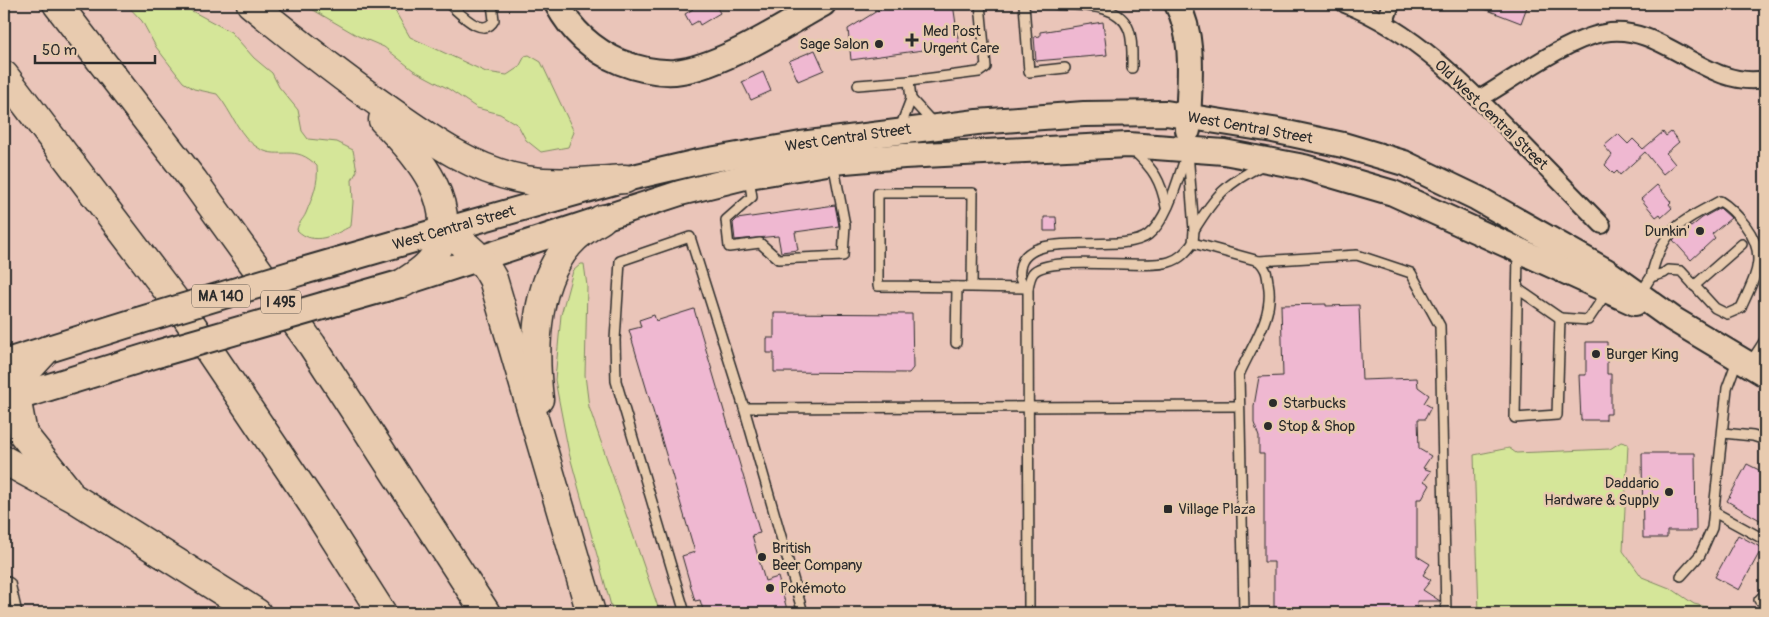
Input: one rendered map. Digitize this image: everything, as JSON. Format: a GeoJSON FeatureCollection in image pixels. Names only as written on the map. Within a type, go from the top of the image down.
{"type":"FeatureCollection","features":[{"type":"Feature","properties":{"kind":"highway","name":"I 495"},"geometry":{"type":"LineString","coordinates":[[57,4],[193,180],[312,345],[486,613]]}},
{"type":"Feature","properties":{"kind":"highway"},"geometry":{"type":"LineString","coordinates":[[251,4],[328,67],[439,145],[485,168],[539,182],[624,179]]}},
{"type":"Feature","properties":{"kind":"highway"},"geometry":{"type":"LineString","coordinates":[[328,67],[400,137],[419,160],[433,184],[443,208],[441,231],[433,258],[420,272],[403,283]]}},
{"type":"Feature","properties":{"kind":"highway"},"geometry":{"type":"LineString","coordinates":[[4,75],[177,303],[312,503],[382,613]]}},
{"type":"Feature","properties":{"kind":"highway"},"geometry":{"type":"LineString","coordinates":[[547,462],[538,385],[536,344],[539,319],[547,286],[561,256],[575,238],[602,219]]}},
{"type":"Feature","properties":{"kind":"highway"},"geometry":{"type":"LineString","coordinates":[[441,231],[466,244],[480,258],[493,279],[592,613]]}},
{"type":"Feature","properties":{"kind":"highway"},"geometry":{"type":"LineString","coordinates":[[45,351],[22,376],[8,396],[23,434],[74,498]]}},
{"type":"Feature","properties":{"kind":"highway"},"geometry":{"type":"LineString","coordinates":[[4,460],[74,498],[257,613]]}},
{"type":"Feature","properties":{"kind":"main road"},"geometry":{"type":"LineString","coordinates":[[557,4],[574,30],[606,55],[637,68],[668,72],[689,70],[722,58],[823,4]]}},
{"type":"Feature","properties":{"kind":"main road"},"geometry":{"type":"LineString","coordinates":[[1178,4],[1185,19],[1189,43],[1188,150]]}},
{"type":"Feature","properties":{"kind":"main road","name":"West Central Street"},"geometry":{"type":"LineString","coordinates":[[4,363],[303,271],[624,179],[740,154],[900,130],[1084,114],[1166,113],[1188,116],[1317,139],[1404,163],[1486,203],[1606,271],[1645,286],[1673,319]]}},
{"type":"Feature","properties":{"kind":"main road","name":"West Central Street"},"geometry":{"type":"LineString","coordinates":[[8,396],[403,283],[680,193],[749,176],[833,162],[904,156],[1128,145],[1224,152],[1304,167],[1393,193],[1673,319],[1751,365]]}},
{"type":"Feature","properties":{"kind":"street","name":"Old West Central Street"},"geometry":{"type":"LineString","coordinates":[[1345,4],[1385,22],[1412,40],[1479,99],[1602,225]]}},
{"type":"Feature","properties":{"kind":"street"},"geometry":{"type":"LineString","coordinates":[[1385,22],[1391,4]]}},
{"type":"Feature","properties":{"kind":"street"},"geometry":{"type":"LineString","coordinates":[[1479,99],[1564,48],[1606,32],[1624,32],[1654,40],[1727,78],[1765,79]]}},
{"type":"Feature","properties":{"kind":"lane"},"geometry":{"type":"LineString","coordinates":[[449,4],[475,25],[482,28],[491,24],[494,20],[492,4]]}},
{"type":"Feature","properties":{"kind":"lane"},"geometry":{"type":"LineString","coordinates":[[858,85],[909,81],[984,70],[987,61],[980,4]]}},
{"type":"Feature","properties":{"kind":"lane"},"geometry":{"type":"LineString","coordinates":[[1024,4],[1029,72],[1065,68]]}},
{"type":"Feature","properties":{"kind":"lane"},"geometry":{"type":"LineString","coordinates":[[1056,4],[1105,9],[1114,13],[1126,24],[1129,32],[1132,68]]}},
{"type":"Feature","properties":{"kind":"lane"},"geometry":{"type":"LineString","coordinates":[[900,130],[911,99],[909,81]]}},
{"type":"Feature","properties":{"kind":"lane"},"geometry":{"type":"LineString","coordinates":[[911,99],[936,126]]}},
{"type":"Feature","properties":{"kind":"lane"},"geometry":{"type":"LineString","coordinates":[[1128,145],[1151,168],[1162,188],[1166,209]]}},
{"type":"Feature","properties":{"kind":"lane"},"geometry":{"type":"LineString","coordinates":[[1028,288],[1022,283],[1020,271],[1021,262],[1030,252],[1058,244],[1138,241],[1150,234],[1166,209],[1188,150]]}},
{"type":"Feature","properties":{"kind":"lane"},"geometry":{"type":"LineString","coordinates":[[1029,613],[1028,288],[1033,274],[1041,267],[1088,263],[1168,263],[1184,255],[1193,244],[1194,230],[1188,150]]}},
{"type":"Feature","properties":{"kind":"lane"},"geometry":{"type":"LineString","coordinates":[[1194,230],[1213,199],[1237,177],[1271,161]]}},
{"type":"Feature","properties":{"kind":"lane"},"geometry":{"type":"LineString","coordinates":[[749,176],[752,197],[726,220],[729,247],[760,243],[778,259],[843,256],[845,225],[833,162]]}},
{"type":"Feature","properties":{"kind":"lane"},"geometry":{"type":"LineString","coordinates":[[972,287],[973,193],[878,193],[878,286],[1028,288]]}},
{"type":"Feature","properties":{"kind":"lane"},"geometry":{"type":"LineString","coordinates":[[1720,201],[1735,214],[1756,240],[1758,265],[1740,308],[1736,311],[1728,314],[1722,312],[1706,300],[1681,271],[1674,269],[1645,286],[1666,236],[1692,216],[1720,201]]}},
{"type":"Feature","properties":{"kind":"lane"},"geometry":{"type":"LineString","coordinates":[[685,613],[616,381],[615,340],[620,261],[690,237],[744,408],[803,613]]}},
{"type":"Feature","properties":{"kind":"lane"},"geometry":{"type":"LineString","coordinates":[[1193,244],[1259,261],[1357,255],[1411,273],[1440,326],[1446,613]]}},
{"type":"Feature","properties":{"kind":"lane"},"geometry":{"type":"LineString","coordinates":[[1694,286],[1742,244]]}},
{"type":"Feature","properties":{"kind":"lane"},"geometry":{"type":"LineString","coordinates":[[1518,249],[1514,418],[1557,415],[1560,318]]}},
{"type":"Feature","properties":{"kind":"lane"},"geometry":{"type":"LineString","coordinates":[[1244,613],[1238,406],[1239,375],[1248,353],[1262,332],[1271,296],[1265,267],[1259,261]]}},
{"type":"Feature","properties":{"kind":"lane"},"geometry":{"type":"LineString","coordinates":[[956,343],[957,287]]}},
{"type":"Feature","properties":{"kind":"lane"},"geometry":{"type":"LineString","coordinates":[[1518,289],[1560,318],[1588,320],[1608,291]]}},
{"type":"Feature","properties":{"kind":"lane"},"geometry":{"type":"LineString","coordinates":[[1682,576],[1704,548],[1712,528],[1727,388],[1751,365],[1765,340]]}},
{"type":"Feature","properties":{"kind":"lane"},"geometry":{"type":"LineString","coordinates":[[744,408],[1027,405],[1238,406]]}},
{"type":"Feature","properties":{"kind":"lane"},"geometry":{"type":"LineString","coordinates":[[1723,433],[1753,436],[1765,440]]}},
{"type":"Feature","properties":{"kind":"lane"},"geometry":{"type":"LineString","coordinates":[[1714,512],[1765,540]]}},
{"type":"Feature","properties":{"kind":"lane"},"geometry":{"type":"LineString","coordinates":[[4,580],[10,583],[17,613]]}},
{"type":"Feature","properties":{"kind":"green space"},"geometry":{"type":"Polygon","coordinates":[[[126,4],[179,4],[231,32],[254,58],[272,73],[279,87],[298,110],[302,131],[308,139],[337,142],[353,150],[357,171],[352,180],[351,226],[331,236],[317,239],[310,238],[297,230],[306,213],[314,190],[317,166],[302,155],[267,152],[253,144],[241,131],[217,94],[194,89],[183,82],[156,47],[142,21],[126,4]]]}},
{"type":"Feature","properties":{"kind":"green space"},"geometry":{"type":"Polygon","coordinates":[[[303,4],[391,4],[410,37],[486,72],[507,75],[519,67],[525,56],[529,55],[541,62],[574,132],[568,147],[541,152],[526,140],[518,125],[500,114],[477,108],[447,88],[413,70],[384,47],[358,36],[303,4]]]}},
{"type":"Feature","properties":{"kind":"green space"},"geometry":{"type":"Polygon","coordinates":[[[581,264],[584,264],[587,286],[585,375],[589,407],[660,613],[613,613],[569,453],[555,380],[561,315],[573,271],[581,264]]]}},
{"type":"Feature","properties":{"kind":"green space"},"geometry":{"type":"Polygon","coordinates":[[[1621,442],[1628,444],[1623,551],[1642,577],[1672,589],[1694,604],[1734,612],[1765,610],[1765,613],[1479,613],[1474,455],[1509,448],[1516,453],[1610,449],[1621,442]]]}},
{"type":"Feature","properties":{"kind":"building"},"geometry":{"type":"Polygon","coordinates":[[[690,4],[715,4],[720,13],[700,25],[698,21],[691,25],[685,14],[693,9],[690,4]]]}},
{"type":"Feature","properties":{"kind":"building"},"geometry":{"type":"Polygon","coordinates":[[[897,4],[953,4],[959,45],[851,60],[848,29],[877,11],[897,4]]]}},
{"type":"Feature","properties":{"kind":"building"},"geometry":{"type":"Polygon","coordinates":[[[1472,4],[1528,4],[1521,23],[1472,4]]]}},
{"type":"Feature","properties":{"kind":"building"},"geometry":{"type":"Polygon","coordinates":[[[1103,22],[1107,55],[1036,61],[1034,37],[1040,36],[1040,32],[1103,22]]]}},
{"type":"Feature","properties":{"kind":"building"},"geometry":{"type":"Polygon","coordinates":[[[815,50],[824,70],[798,81],[789,61],[815,50]]]}},
{"type":"Feature","properties":{"kind":"building"},"geometry":{"type":"Polygon","coordinates":[[[763,72],[771,91],[751,100],[742,82],[763,72]]]}},
{"type":"Feature","properties":{"kind":"building"},"geometry":{"type":"Polygon","coordinates":[[[1663,132],[1666,136],[1671,132],[1679,142],[1666,153],[1675,164],[1663,174],[1645,152],[1620,175],[1617,171],[1614,174],[1605,165],[1612,155],[1604,146],[1618,134],[1628,144],[1633,139],[1643,149],[1663,132]]]}},
{"type":"Feature","properties":{"kind":"building"},"geometry":{"type":"Polygon","coordinates":[[[1657,185],[1671,202],[1669,204],[1672,208],[1662,217],[1660,214],[1656,217],[1641,199],[1657,185]]]}},
{"type":"Feature","properties":{"kind":"building"},"geometry":{"type":"Polygon","coordinates":[[[835,205],[839,226],[795,232],[798,250],[781,252],[778,236],[735,240],[733,223],[737,219],[835,205]]]}},
{"type":"Feature","properties":{"kind":"building","name":"Dunkin'"},"geometry":{"type":"Polygon","coordinates":[[[1720,208],[1731,218],[1712,234],[1715,238],[1691,260],[1673,240],[1689,226],[1691,227],[1720,208]]]}},
{"type":"Feature","properties":{"kind":"building"},"geometry":{"type":"Polygon","coordinates":[[[1044,217],[1056,217],[1057,231],[1044,231],[1044,217]]]}},
{"type":"Feature","properties":{"kind":"building"},"geometry":{"type":"Polygon","coordinates":[[[1326,304],[1326,306],[1359,305],[1362,380],[1417,378],[1418,387],[1429,395],[1424,403],[1431,407],[1425,419],[1418,419],[1419,449],[1431,456],[1423,468],[1431,471],[1424,481],[1430,485],[1422,499],[1417,499],[1417,556],[1430,564],[1423,575],[1431,580],[1423,590],[1440,601],[1417,601],[1418,613],[1280,613],[1280,607],[1274,607],[1274,562],[1264,562],[1264,454],[1259,454],[1259,437],[1254,423],[1254,406],[1259,377],[1283,376],[1281,305],[1326,304]]]}},
{"type":"Feature","properties":{"kind":"building"},"geometry":{"type":"Polygon","coordinates":[[[694,309],[760,533],[752,535],[765,581],[778,577],[788,613],[704,613],[700,600],[695,601],[682,556],[695,552],[629,330],[641,327],[639,320],[654,315],[656,321],[694,309]]]}},
{"type":"Feature","properties":{"kind":"building"},"geometry":{"type":"Polygon","coordinates":[[[774,313],[912,314],[913,368],[909,373],[774,372],[774,353],[767,353],[767,338],[774,338],[774,313]]]}},
{"type":"Feature","properties":{"kind":"building"},"geometry":{"type":"Polygon","coordinates":[[[1586,342],[1607,342],[1607,374],[1611,374],[1611,414],[1606,414],[1606,420],[1581,420],[1579,375],[1586,375],[1586,342]]]}},
{"type":"Feature","properties":{"kind":"building","name":"Daddario Hardware & Supply"},"geometry":{"type":"Polygon","coordinates":[[[1642,453],[1695,453],[1696,531],[1667,531],[1667,538],[1643,538],[1642,453]]]}},
{"type":"Feature","properties":{"kind":"building"},"geometry":{"type":"Polygon","coordinates":[[[1747,464],[1765,473],[1765,523],[1727,501],[1747,464]]]}},
{"type":"Feature","properties":{"kind":"building"},"geometry":{"type":"Polygon","coordinates":[[[1738,535],[1762,548],[1739,590],[1715,577],[1738,535]]]}},
{"type":"Feature","properties":{"kind":"place","name":"Med Post Urgent Care"},"geometry":{"type":"Point","coordinates":[912,40]}},
{"type":"Feature","properties":{"kind":"place","name":"Sage Salon"},"geometry":{"type":"Point","coordinates":[879,44]}},
{"type":"Feature","properties":{"kind":"place","name":"Dunkin'"},"geometry":{"type":"Point","coordinates":[1700,231]}},
{"type":"Feature","properties":{"kind":"place","name":"Burger King"},"geometry":{"type":"Point","coordinates":[1596,354]}},
{"type":"Feature","properties":{"kind":"place","name":"Starbucks"},"geometry":{"type":"Point","coordinates":[1273,403]}},
{"type":"Feature","properties":{"kind":"place","name":"Stop & Shop"},"geometry":{"type":"Point","coordinates":[1268,426]}},
{"type":"Feature","properties":{"kind":"place","name":"Daddario Hardware & Supply"},"geometry":{"type":"Point","coordinates":[1669,492]}},
{"type":"Feature","properties":{"kind":"place","name":"Village Plaza"},"geometry":{"type":"Point","coordinates":[1168,509]}},
{"type":"Feature","properties":{"kind":"place","name":"British Beer Company"},"geometry":{"type":"Point","coordinates":[762,557]}},
{"type":"Feature","properties":{"kind":"place","name":"Pokémoto"},"geometry":{"type":"Point","coordinates":[770,588]}}]}
